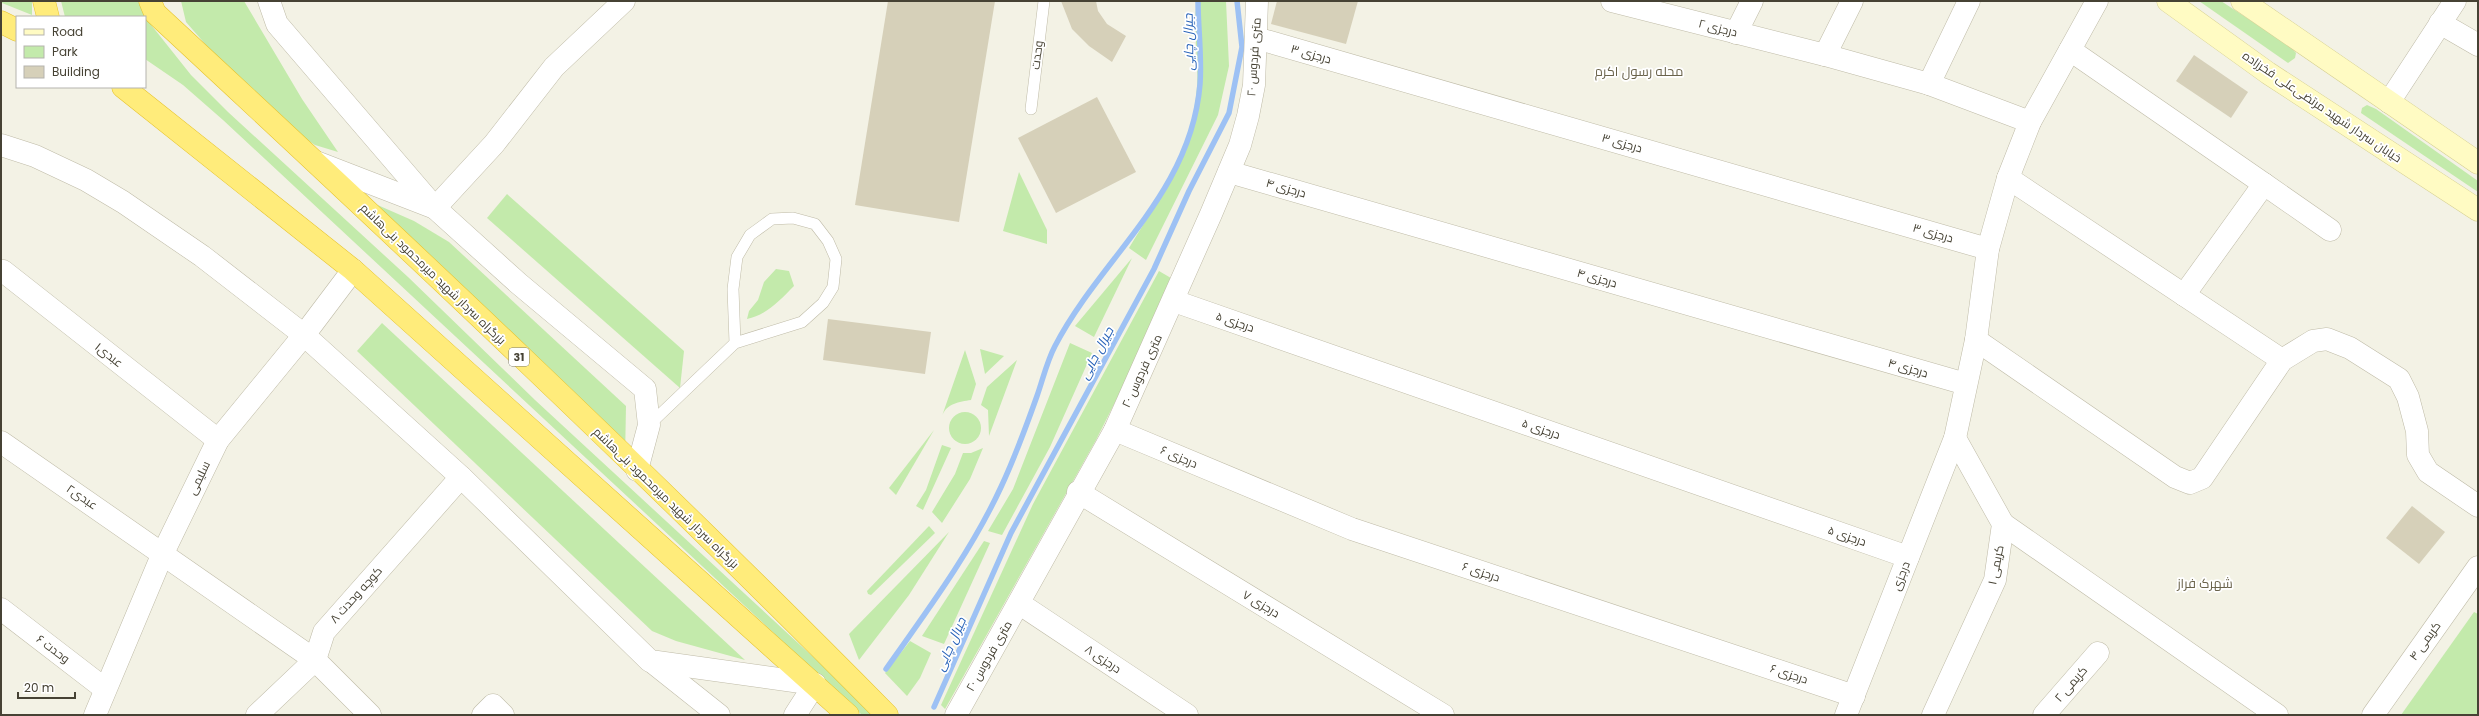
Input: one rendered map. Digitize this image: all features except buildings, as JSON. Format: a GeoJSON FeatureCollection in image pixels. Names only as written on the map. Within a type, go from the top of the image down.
{"type":"FeatureCollection","features":[{"type":"Feature","properties":{"kind":"highway"},"geometry":{"type":"LineString","coordinates":[[44,1],[48,16]]}},
{"type":"Feature","properties":{"kind":"highway","name":"بزرگراه سردار شهید میرمحمود بنی‌هاشم"},"geometry":{"type":"LineString","coordinates":[[150,1],[156,13],[316,162],[637,470],[887,715]]}},
{"type":"Feature","properties":{"kind":"highway"},"geometry":{"type":"LineString","coordinates":[[1,22],[16,30]]}},
{"type":"Feature","properties":{"kind":"highway"},"geometry":{"type":"LineString","coordinates":[[124,88],[353,270],[848,715]]}},
{"type":"Feature","properties":{"kind":"main road","name":"خیابان سردار شهید مرتضی‌علی فخرزاده"},"geometry":{"type":"LineString","coordinates":[[2168,1],[2268,73],[2478,210]]}},
{"type":"Feature","properties":{"kind":"main road"},"geometry":{"type":"LineString","coordinates":[[2242,1],[2478,163]]}},
{"type":"Feature","properties":{"kind":"street"},"geometry":{"type":"LineString","coordinates":[[269,1],[277,24],[435,208],[518,283],[645,389],[650,425],[637,470]]}},
{"type":"Feature","properties":{"kind":"street"},"geometry":{"type":"LineString","coordinates":[[435,208],[494,144],[554,67],[624,1]]}},
{"type":"Feature","properties":{"kind":"street","name":"۲۰ متری فردوس"},"geometry":{"type":"LineString","coordinates":[[956,715],[1020,604],[1078,492],[1115,430],[1174,301],[1229,172],[1248,116],[1254,85],[1257,1]]}},
{"type":"Feature","properties":{"kind":"street","name":"درجزی ۲"},"geometry":{"type":"LineString","coordinates":[[1612,1],[1825,55],[1929,84],[2030,122]]}},
{"type":"Feature","properties":{"kind":"street"},"geometry":{"type":"LineString","coordinates":[[1736,33],[1752,1]]}},
{"type":"Feature","properties":{"kind":"street"},"geometry":{"type":"LineString","coordinates":[[1825,55],[1852,1]]}},
{"type":"Feature","properties":{"kind":"street"},"geometry":{"type":"LineString","coordinates":[[1929,84],[1969,1]]}},
{"type":"Feature","properties":{"kind":"street","name":"درجزی"},"geometry":{"type":"LineString","coordinates":[[1850,706],[1956,438],[1976,340],[1988,249],[2008,178],[2030,122],[2097,1]]}},
{"type":"Feature","properties":{"kind":"street"},"geometry":{"type":"LineString","coordinates":[[2389,102],[2455,1]]}},
{"type":"Feature","properties":{"kind":"street"},"geometry":{"type":"LineString","coordinates":[[2440,23],[2478,45]]}},
{"type":"Feature","properties":{"kind":"street","name":"درجزی ۳"},"geometry":{"type":"LineString","coordinates":[[1256,38],[1988,249]]}},
{"type":"Feature","properties":{"kind":"street"},"geometry":{"type":"LineString","coordinates":[[2070,50],[2330,230]]}},
{"type":"Feature","properties":{"kind":"street"},"geometry":{"type":"LineString","coordinates":[[1,145],[35,156],[73,174],[123,202],[202,256],[304,335],[461,477],[650,661],[719,715]]}},
{"type":"Feature","properties":{"kind":"street"},"geometry":{"type":"LineString","coordinates":[[316,162],[435,208]]}},
{"type":"Feature","properties":{"kind":"street","name":"درجزی ۴"},"geometry":{"type":"LineString","coordinates":[[1229,172],[1966,384]]}},
{"type":"Feature","properties":{"kind":"street"},"geometry":{"type":"LineString","coordinates":[[2008,178],[2282,360]]}},
{"type":"Feature","properties":{"kind":"street"},"geometry":{"type":"LineString","coordinates":[[2184,295],[2264,184]]}},
{"type":"Feature","properties":{"kind":"street","name":"سلیمی"},"geometry":{"type":"LineString","coordinates":[[95,715],[163,553],[218,440],[304,335],[353,270]]}},
{"type":"Feature","properties":{"kind":"street","name":"عبدی۱"},"geometry":{"type":"LineString","coordinates":[[1,272],[3,271],[218,440]]}},
{"type":"Feature","properties":{"kind":"street","name":"درجزی ۵"},"geometry":{"type":"LineString","coordinates":[[1174,301],[1908,557]]}},
{"type":"Feature","properties":{"kind":"street"},"geometry":{"type":"LineString","coordinates":[[1976,340],[2175,477],[2190,483],[2202,478],[2282,360],[2313,341],[2327,339],[2350,348],[2399,379],[2408,397],[2415,424],[2418,455],[2421,461],[2428,472],[2478,506]]}},
{"type":"Feature","properties":{"kind":"street","name":"درجزی ۶"},"geometry":{"type":"LineString","coordinates":[[1115,430],[1352,529],[1850,706]]}},
{"type":"Feature","properties":{"kind":"street"},"geometry":{"type":"LineString","coordinates":[[1956,438],[2003,524],[2277,715]]}},
{"type":"Feature","properties":{"kind":"street","name":"عبدی۲"},"geometry":{"type":"LineString","coordinates":[[1,442],[163,553],[315,660],[370,715]]}},
{"type":"Feature","properties":{"kind":"street","name":"کوچه وحدت ۸"},"geometry":{"type":"LineString","coordinates":[[257,715],[315,660],[324,632],[461,477]]}},
{"type":"Feature","properties":{"kind":"street","name":"درجزی ۷"},"geometry":{"type":"LineString","coordinates":[[1078,492],[1443,715]]}},
{"type":"Feature","properties":{"kind":"street","name":"کریمی ۱"},"geometry":{"type":"LineString","coordinates":[[1933,715],[1996,580],[2003,524]]}},
{"type":"Feature","properties":{"kind":"street","name":"کریمی ۴"},"geometry":{"type":"LineString","coordinates":[[2373,715],[2478,567]]}},
{"type":"Feature","properties":{"kind":"street","name":"درجزی ۸"},"geometry":{"type":"LineString","coordinates":[[1020,604],[1186,715]]}},
{"type":"Feature","properties":{"kind":"street","name":"وحدت ۶"},"geometry":{"type":"LineString","coordinates":[[1,609],[105,689]]}},
{"type":"Feature","properties":{"kind":"street","name":"کریمی ۲"},"geometry":{"type":"LineString","coordinates":[[2044,715],[2098,653]]}},
{"type":"Feature","properties":{"kind":"street"},"geometry":{"type":"LineString","coordinates":[[650,661],[815,684],[795,715]]}},
{"type":"Feature","properties":{"kind":"street"},"geometry":{"type":"LineString","coordinates":[[483,715],[493,705],[504,715]]}},
{"type":"Feature","properties":{"kind":"lane","name":"وحدت"},"geometry":{"type":"LineString","coordinates":[[1031,109],[1044,1]]}},
{"type":"Feature","properties":{"kind":"lane"},"geometry":{"type":"LineString","coordinates":[[650,425],[735,342],[802,322],[823,302],[833,287],[836,259],[828,241],[815,224],[793,218],[772,219],[750,235],[737,257],[733,289],[735,342]]}},
{"type":"Feature","properties":{"kind":"green space"},"geometry":{"type":"Polygon","coordinates":[[[2,1],[32,1],[32,15],[2,3],[2,1]]]}},
{"type":"Feature","properties":{"kind":"green space"},"geometry":{"type":"Polygon","coordinates":[[[61,1],[138,1],[152,26],[191,75],[228,112],[408,277],[535,400],[876,715],[862,715],[223,120],[183,85],[146,60],[146,16],[65,16],[61,1]]]}},
{"type":"Feature","properties":{"kind":"green space"},"geometry":{"type":"Polygon","coordinates":[[[181,1],[244,1],[302,99],[338,152],[315,145],[286,126],[213,53],[186,22],[181,1]]]}},
{"type":"Feature","properties":{"kind":"green space"},"geometry":{"type":"Polygon","coordinates":[[[1197,1],[1226,1],[1229,66],[1218,115],[1146,260],[1129,248],[1174,172],[1189,132],[1197,87],[1195,22],[1197,1]]]}},
{"type":"Feature","properties":{"kind":"green space"},"geometry":{"type":"Polygon","coordinates":[[[2199,1],[2221,1],[2291,47],[2296,53],[2295,58],[2288,63],[2199,1]]]}},
{"type":"Feature","properties":{"kind":"green space"},"geometry":{"type":"Polygon","coordinates":[[[2367,105],[2376,109],[2478,181],[2478,192],[2361,113],[2362,108],[2367,105]]]}},
{"type":"Feature","properties":{"kind":"green space"},"geometry":{"type":"Polygon","coordinates":[[[1019,172],[1047,230],[1047,244],[1003,231],[1019,172]]]}},
{"type":"Feature","properties":{"kind":"green space"},"geometry":{"type":"Polygon","coordinates":[[[507,194],[684,351],[680,388],[487,218],[507,194]]]}},
{"type":"Feature","properties":{"kind":"green space"},"geometry":{"type":"Polygon","coordinates":[[[357,196],[414,221],[449,242],[626,406],[625,459],[357,196]]]}},
{"type":"Feature","properties":{"kind":"green space"},"geometry":{"type":"Polygon","coordinates":[[[1132,258],[1094,337],[1075,326],[1132,258]]]}},
{"type":"Feature","properties":{"kind":"green space"},"geometry":{"type":"Polygon","coordinates":[[[776,269],[789,271],[794,286],[778,302],[767,310],[747,319],[749,311],[758,300],[764,282],[776,269]]]}},
{"type":"Feature","properties":{"kind":"green space"},"geometry":{"type":"Polygon","coordinates":[[[1159,271],[1176,281],[1096,440],[945,709],[941,705],[1033,504],[1159,271]]]}},
{"type":"Feature","properties":{"kind":"green space"},"geometry":{"type":"Polygon","coordinates":[[[382,323],[745,660],[676,641],[652,631],[357,351],[382,323]]]}},
{"type":"Feature","properties":{"kind":"green space"},"geometry":{"type":"Polygon","coordinates":[[[1070,343],[1092,353],[1050,447],[1002,535],[988,531],[1013,489],[1070,343]]]}},
{"type":"Feature","properties":{"kind":"green space"},"geometry":{"type":"Polygon","coordinates":[[[980,349],[1004,356],[985,374],[980,349]]]}},
{"type":"Feature","properties":{"kind":"green space"},"geometry":{"type":"Polygon","coordinates":[[[965,350],[976,384],[971,400],[950,406],[942,416],[965,350]]]}},
{"type":"Feature","properties":{"kind":"green space"},"geometry":{"type":"Polygon","coordinates":[[[1017,360],[989,436],[988,410],[981,405],[987,387],[1017,360]]]}},
{"type":"Feature","properties":{"kind":"green space"},"geometry":{"type":"Polygon","coordinates":[[[962,412],[968,412],[978,419],[981,428],[980,434],[974,441],[968,444],[962,444],[952,437],[949,431],[949,425],[956,415],[962,412]]]}},
{"type":"Feature","properties":{"kind":"green space"},"geometry":{"type":"Polygon","coordinates":[[[934,430],[896,495],[889,488],[934,430]]]}},
{"type":"Feature","properties":{"kind":"green space"},"geometry":{"type":"Polygon","coordinates":[[[942,445],[951,448],[923,510],[916,506],[926,490],[942,445]]]}},
{"type":"Feature","properties":{"kind":"green space"},"geometry":{"type":"Polygon","coordinates":[[[983,448],[970,479],[942,523],[932,512],[955,474],[963,453],[971,453],[983,448]]]}},
{"type":"Feature","properties":{"kind":"green space"},"geometry":{"type":"Polygon","coordinates":[[[929,526],[935,533],[871,595],[868,594],[867,591],[929,526]]]}},
{"type":"Feature","properties":{"kind":"green space"},"geometry":{"type":"Polygon","coordinates":[[[949,532],[909,595],[859,660],[849,634],[949,532]]]}},
{"type":"Feature","properties":{"kind":"green space"},"geometry":{"type":"Polygon","coordinates":[[[984,541],[990,543],[944,644],[922,636],[984,541]]]}},
{"type":"Feature","properties":{"kind":"green space"},"geometry":{"type":"Polygon","coordinates":[[[2474,612],[2478,614],[2478,715],[2401,715],[2474,612]]]}},
{"type":"Feature","properties":{"kind":"green space"},"geometry":{"type":"Polygon","coordinates":[[[910,641],[931,653],[920,678],[907,696],[885,673],[910,641]]]}},
{"type":"Feature","properties":{"kind":"waterway","name":"جیرال چایی"},"geometry":{"type":"LineString","coordinates":[[886,669],[948,581],[989,511],[1016,453],[1052,352],[1074,313],[1163,192],[1180,159],[1193,123],[1200,84],[1201,63],[1198,1]]}},
{"type":"Feature","properties":{"kind":"waterway","name":"جیرال چایی"},"geometry":{"type":"LineString","coordinates":[[934,707],[1011,533],[1154,269],[1189,191],[1229,113],[1242,47],[1237,1]]}},
{"type":"Feature","properties":{"kind":"district","name":"محله رسول اکرم"},"geometry":{"type":"Point","coordinates":[1639,71]}},
{"type":"Feature","properties":{"kind":"district","name":"شهرک فراز"},"geometry":{"type":"Point","coordinates":[2205,583]}}]}
